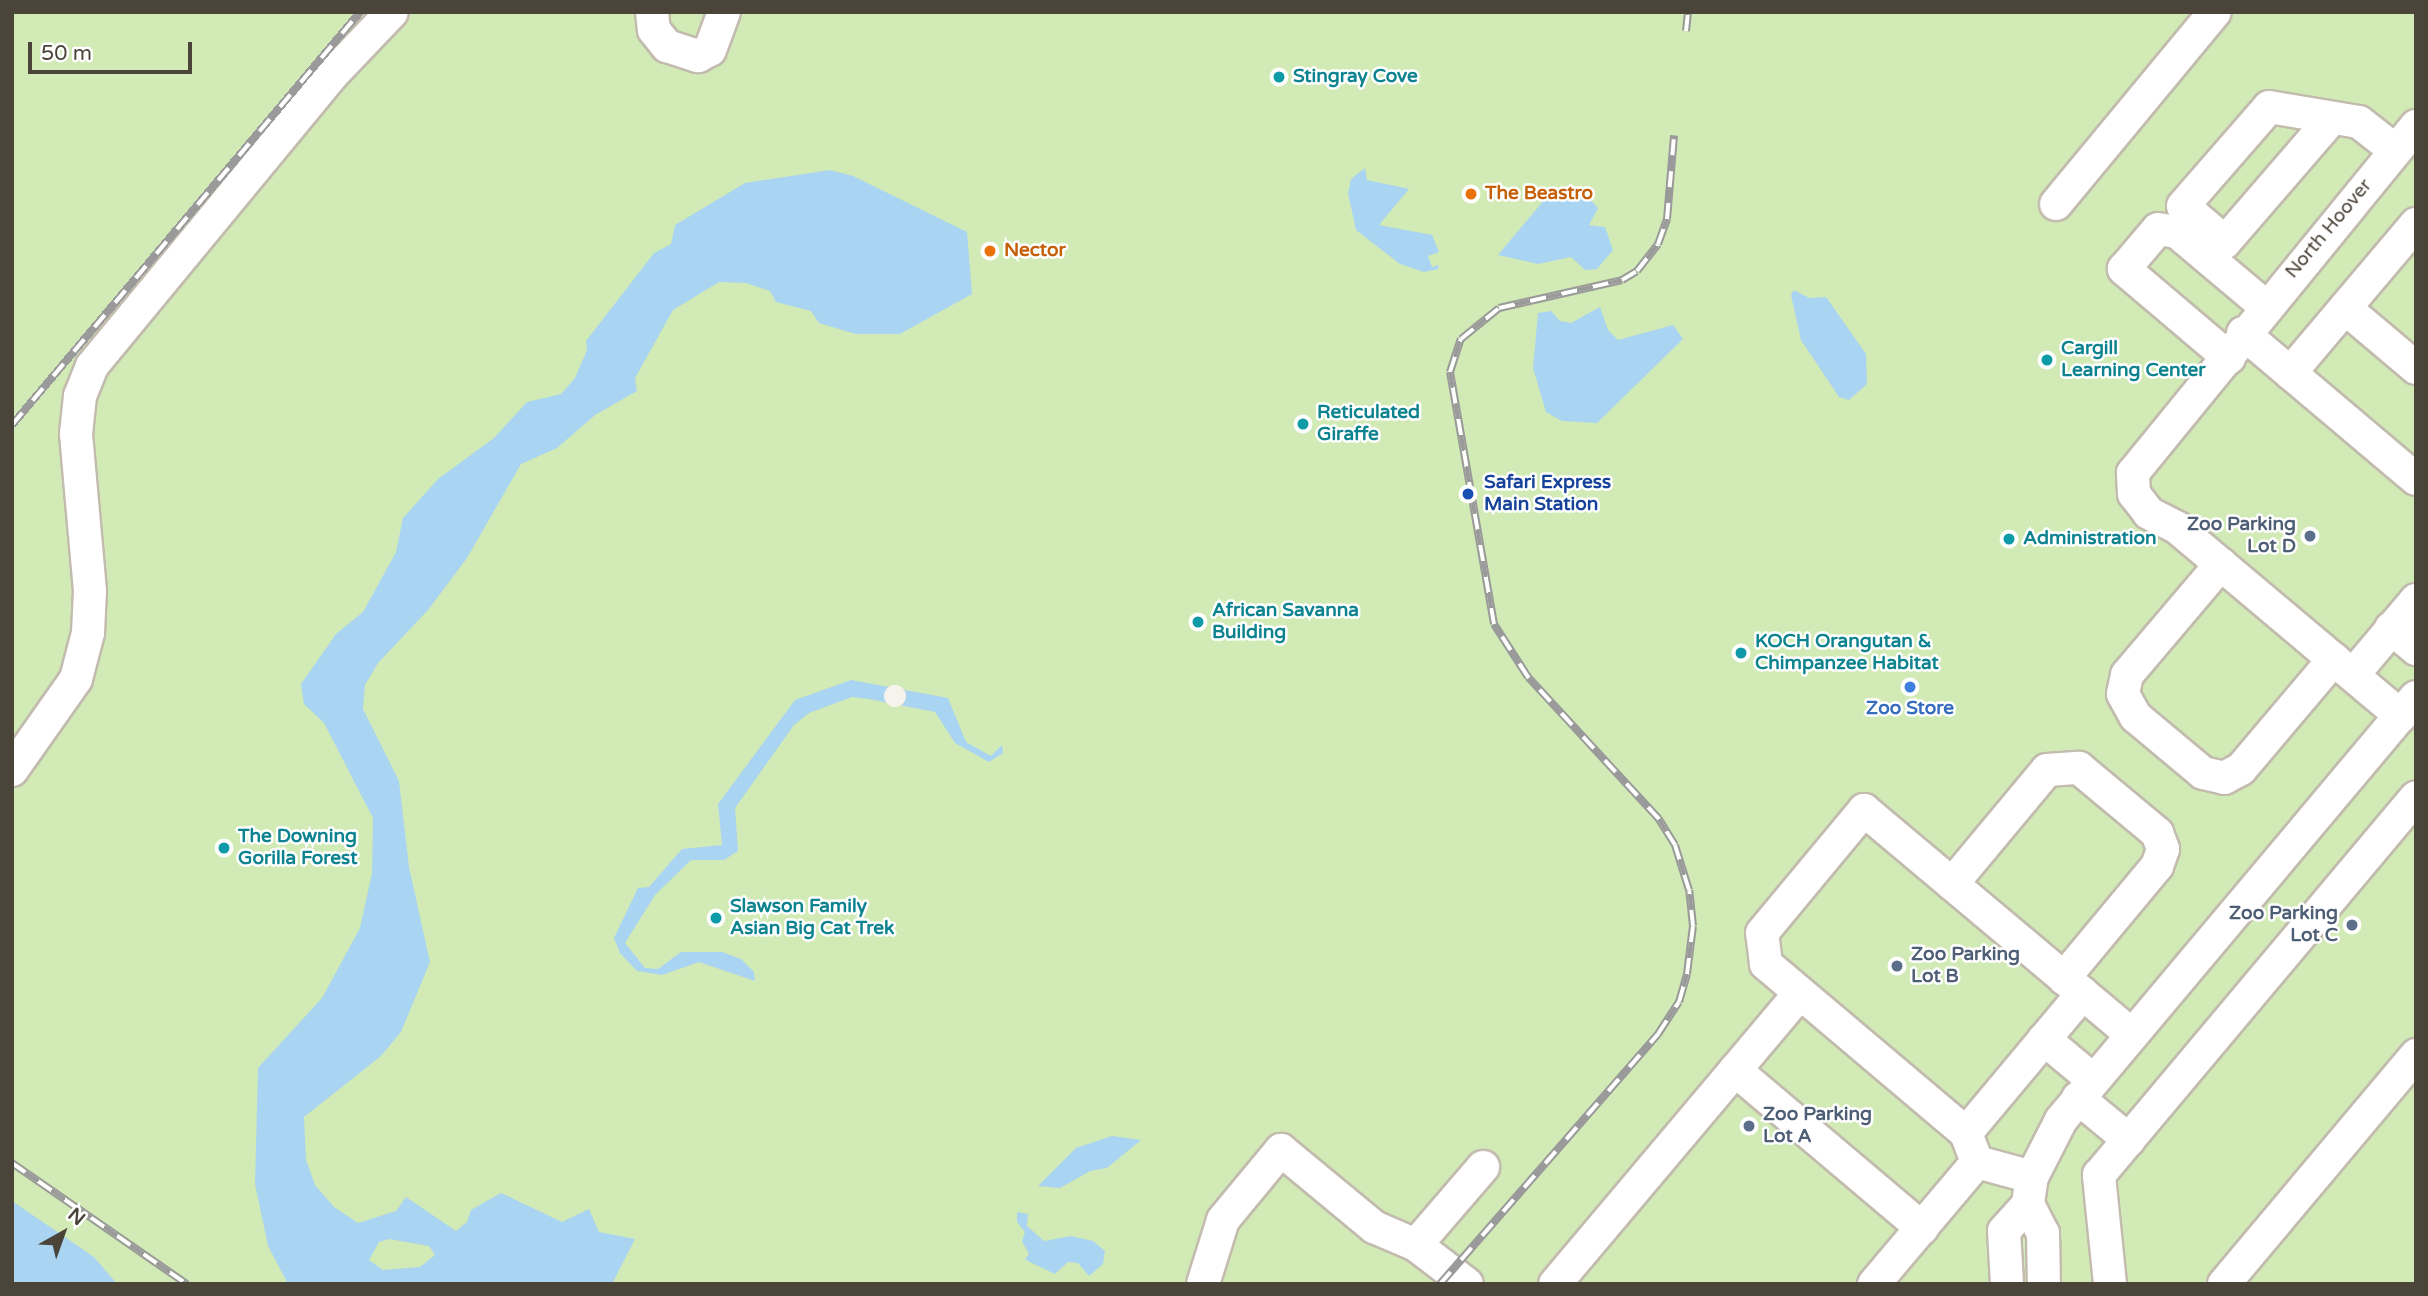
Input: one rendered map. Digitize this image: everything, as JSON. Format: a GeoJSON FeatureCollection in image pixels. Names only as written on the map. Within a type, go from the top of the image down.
{"type":"FeatureCollection","features":[{"type":"Feature","properties":{"kind":"street"},"geometry":{"type":"LineString","coordinates":[[12,770],[76,679],[88,633],[90,591],[76,433],[80,396],[93,366],[331,76],[392,12]]}},
{"type":"Feature","properties":{"kind":"street"},"geometry":{"type":"LineString","coordinates":[[652,12],[654,30],[667,46],[698,56],[710,50],[724,12]]}},
{"type":"Feature","properties":{"kind":"street"},"geometry":{"type":"LineString","coordinates":[[2056,204],[2215,12]]}},
{"type":"Feature","properties":{"kind":"street"},"geometry":{"type":"LineString","coordinates":[[2265,306],[2197,233],[2183,206],[2269,107],[2359,122],[2395,150]]}},
{"type":"Feature","properties":{"kind":"street"},"geometry":{"type":"LineString","coordinates":[[2332,118],[2225,242],[2197,233],[2158,229],[2124,270],[2236,346],[2290,373],[2416,478]]}},
{"type":"Feature","properties":{"kind":"street","name":"North Hoover"},"geometry":{"type":"LineString","coordinates":[[2408,706],[2343,667],[2178,528],[2149,513],[2134,494],[2133,472],[2236,346],[2265,306],[2416,125]]}},
{"type":"Feature","properties":{"kind":"street"},"geometry":{"type":"LineString","coordinates":[[2290,373],[2416,224]]}},
{"type":"Feature","properties":{"kind":"street"},"geometry":{"type":"LineString","coordinates":[[2345,308],[2416,368]]}},
{"type":"Feature","properties":{"kind":"street"},"geometry":{"type":"LineString","coordinates":[[2221,564],[2127,675],[2123,694],[2136,717],[2203,773],[2224,778],[2241,769],[2343,667],[2392,628],[2416,600]]}},
{"type":"Feature","properties":{"kind":"street"},"geometry":{"type":"LineString","coordinates":[[2392,628],[2416,649]]}},
{"type":"Feature","properties":{"kind":"street"},"geometry":{"type":"LineString","coordinates":[[2007,1284],[2004,1231],[2030,1191],[2048,1142],[2085,1089],[2408,706]]}},
{"type":"Feature","properties":{"kind":"street"},"geometry":{"type":"LineString","coordinates":[[1952,884],[2048,770],[2063,765],[2080,768],[2157,833],[2163,849],[2157,866],[2073,986],[2044,1039],[1966,1133]]}},
{"type":"Feature","properties":{"kind":"street"},"geometry":{"type":"LineString","coordinates":[[2110,1284],[2099,1175],[2416,797]]}},
{"type":"Feature","properties":{"kind":"street"},"geometry":{"type":"LineString","coordinates":[[2044,1284],[2043,1233],[2030,1191],[1977,1162],[1966,1133],[1766,964],[1762,933],[1864,810],[2133,1035]]}},
{"type":"Feature","properties":{"kind":"street"},"geometry":{"type":"LineString","coordinates":[[1555,1284],[1800,993]]}},
{"type":"Feature","properties":{"kind":"street"},"geometry":{"type":"LineString","coordinates":[[2044,1039],[2129,1140]]}},
{"type":"Feature","properties":{"kind":"street"},"geometry":{"type":"LineString","coordinates":[[2224,1284],[2416,1055]]}},
{"type":"Feature","properties":{"kind":"street"},"geometry":{"type":"LineString","coordinates":[[1735,1070],[1922,1228]]}},
{"type":"Feature","properties":{"kind":"street"},"geometry":{"type":"LineString","coordinates":[[1203,1284],[1223,1220],[1281,1150],[1374,1227],[1416,1245],[1467,1284]]}},
{"type":"Feature","properties":{"kind":"street"},"geometry":{"type":"LineString","coordinates":[[1874,1284],[1977,1162]]}},
{"type":"Feature","properties":{"kind":"street"},"geometry":{"type":"LineString","coordinates":[[1416,1245],[1483,1167]]}},
{"type":"Feature","properties":{"kind":"green space"},"geometry":{"type":"Polygon","coordinates":[[[12,12],[2416,12],[2416,1284],[12,1284],[12,12]]]}},
{"type":"Feature","properties":{"kind":"water"},"geometry":{"type":"Polygon","coordinates":[[[1365,168],[1367,180],[1409,189],[1379,225],[1432,235],[1439,252],[1428,256],[1432,267],[1439,265],[1438,269],[1424,272],[1400,264],[1356,230],[1348,193],[1351,179],[1365,168]]]}},
{"type":"Feature","properties":{"kind":"water"},"geometry":{"type":"Polygon","coordinates":[[[830,170],[853,176],[967,232],[972,294],[900,334],[856,334],[819,323],[811,311],[776,302],[770,291],[746,283],[719,282],[673,310],[635,378],[637,391],[595,415],[557,448],[521,464],[467,558],[428,610],[378,663],[365,685],[363,709],[399,781],[409,867],[430,962],[401,1032],[381,1056],[304,1117],[306,1160],[315,1185],[334,1207],[358,1223],[396,1211],[406,1197],[456,1231],[467,1222],[471,1210],[501,1193],[562,1222],[589,1209],[599,1232],[635,1239],[612,1284],[288,1284],[268,1246],[255,1184],[258,1068],[322,998],[360,928],[372,873],[373,818],[324,723],[304,704],[301,684],[336,634],[363,612],[396,552],[403,518],[438,479],[494,438],[527,402],[561,394],[575,378],[587,350],[586,341],[654,253],[671,244],[675,225],[745,183],[830,170]],[[389,1239],[379,1242],[369,1260],[383,1270],[420,1267],[435,1255],[429,1246],[389,1239]]]}},
{"type":"Feature","properties":{"kind":"water"},"geometry":{"type":"Polygon","coordinates":[[[1555,187],[1585,194],[1598,208],[1589,225],[1605,227],[1613,250],[1597,269],[1585,270],[1571,257],[1538,264],[1498,255],[1555,187]]]}},
{"type":"Feature","properties":{"kind":"water"},"geometry":{"type":"Polygon","coordinates":[[[1794,290],[1809,298],[1826,297],[1866,354],[1867,384],[1849,400],[1839,397],[1801,340],[1791,295],[1794,290]]]}},
{"type":"Feature","properties":{"kind":"water"},"geometry":{"type":"Polygon","coordinates":[[[1600,307],[1608,330],[1618,340],[1673,325],[1683,339],[1597,423],[1562,421],[1546,412],[1533,368],[1538,313],[1551,311],[1560,321],[1571,323],[1600,307]]]}},
{"type":"Feature","properties":{"kind":"water"},"geometry":{"type":"Polygon","coordinates":[[[851,680],[948,698],[966,742],[991,756],[1002,745],[1003,753],[989,762],[955,743],[935,712],[852,697],[809,713],[794,725],[735,808],[738,851],[724,860],[691,860],[655,895],[625,943],[645,968],[658,969],[681,952],[722,952],[741,959],[754,972],[755,981],[699,962],[662,975],[637,971],[620,953],[614,938],[638,888],[649,887],[682,849],[722,845],[718,804],[795,700],[851,680]]]}},
{"type":"Feature","properties":{"kind":"water"},"geometry":{"type":"Polygon","coordinates":[[[1112,1136],[1141,1140],[1107,1168],[1090,1171],[1060,1188],[1038,1186],[1076,1148],[1112,1136]]]}},
{"type":"Feature","properties":{"kind":"water"},"geometry":{"type":"Polygon","coordinates":[[[12,1201],[94,1257],[117,1284],[12,1284],[12,1201]]]}},
{"type":"Feature","properties":{"kind":"water"},"geometry":{"type":"Polygon","coordinates":[[[1017,1212],[1028,1214],[1027,1226],[1044,1241],[1071,1236],[1093,1241],[1105,1251],[1103,1264],[1089,1276],[1078,1263],[1068,1262],[1055,1274],[1025,1259],[1029,1254],[1022,1241],[1025,1232],[1017,1222],[1017,1212]]]}},
{"type":"Feature","properties":{"kind":"pier"},"geometry":{"type":"Polygon","coordinates":[[[895,685],[903,688],[906,696],[903,704],[895,707],[887,704],[884,696],[887,688],[895,685]]]}},
{"type":"Feature","properties":{"kind":"railway"},"geometry":{"type":"LineString","coordinates":[[12,425],[360,12]]}},
{"type":"Feature","properties":{"kind":"railway"},"geometry":{"type":"LineString","coordinates":[[1686,31],[1688,12]]}},
{"type":"Feature","properties":{"kind":"railway"},"geometry":{"type":"LineString","coordinates":[[1440,1284],[1658,1034],[1679,1002],[1687,974],[1693,926],[1689,890],[1675,845],[1659,819],[1528,677],[1494,624],[1450,372],[1461,339],[1499,308],[1622,280],[1637,271],[1658,244],[1667,219],[1674,135]]}},
{"type":"Feature","properties":{"kind":"railway"},"geometry":{"type":"LineString","coordinates":[[12,1163],[187,1284]]}},
{"type":"Feature","properties":{"kind":"place","name":"Stingray Cove"},"geometry":{"type":"Point","coordinates":[1279,77]}},
{"type":"Feature","properties":{"kind":"place","name":"The Beastro"},"geometry":{"type":"Point","coordinates":[1471,194]}},
{"type":"Feature","properties":{"kind":"place","name":"Nector"},"geometry":{"type":"Point","coordinates":[990,251]}},
{"type":"Feature","properties":{"kind":"place","name":"Cargill Learning Center"},"geometry":{"type":"Point","coordinates":[2047,360]}},
{"type":"Feature","properties":{"kind":"place","name":"Reticulated Giraffe"},"geometry":{"type":"Point","coordinates":[1303,424]}},
{"type":"Feature","properties":{"kind":"place","name":"Safari Express Main Station"},"geometry":{"type":"Point","coordinates":[1468,494]}},
{"type":"Feature","properties":{"kind":"place","name":"Zoo Parking Lot D"},"geometry":{"type":"Point","coordinates":[2310,536]}},
{"type":"Feature","properties":{"kind":"place","name":"Administration"},"geometry":{"type":"Point","coordinates":[2009,539]}},
{"type":"Feature","properties":{"kind":"place","name":"African Savanna Building"},"geometry":{"type":"Point","coordinates":[1198,622]}},
{"type":"Feature","properties":{"kind":"place","name":"KOCH Orangutan & Chimpanzee Habitat"},"geometry":{"type":"Point","coordinates":[1741,653]}},
{"type":"Feature","properties":{"kind":"place","name":"Zoo Store"},"geometry":{"type":"Point","coordinates":[1910,687]}},
{"type":"Feature","properties":{"kind":"place","name":"The Downing Gorilla Forest"},"geometry":{"type":"Point","coordinates":[224,848]}},
{"type":"Feature","properties":{"kind":"place","name":"Slawson Family Asian Big Cat Trek"},"geometry":{"type":"Point","coordinates":[716,918]}},
{"type":"Feature","properties":{"kind":"place","name":"Zoo Parking Lot C"},"geometry":{"type":"Point","coordinates":[2352,925]}},
{"type":"Feature","properties":{"kind":"place","name":"Zoo Parking Lot B"},"geometry":{"type":"Point","coordinates":[1897,966]}},
{"type":"Feature","properties":{"kind":"place","name":"Zoo Parking Lot A"},"geometry":{"type":"Point","coordinates":[1749,1126]}}]}
